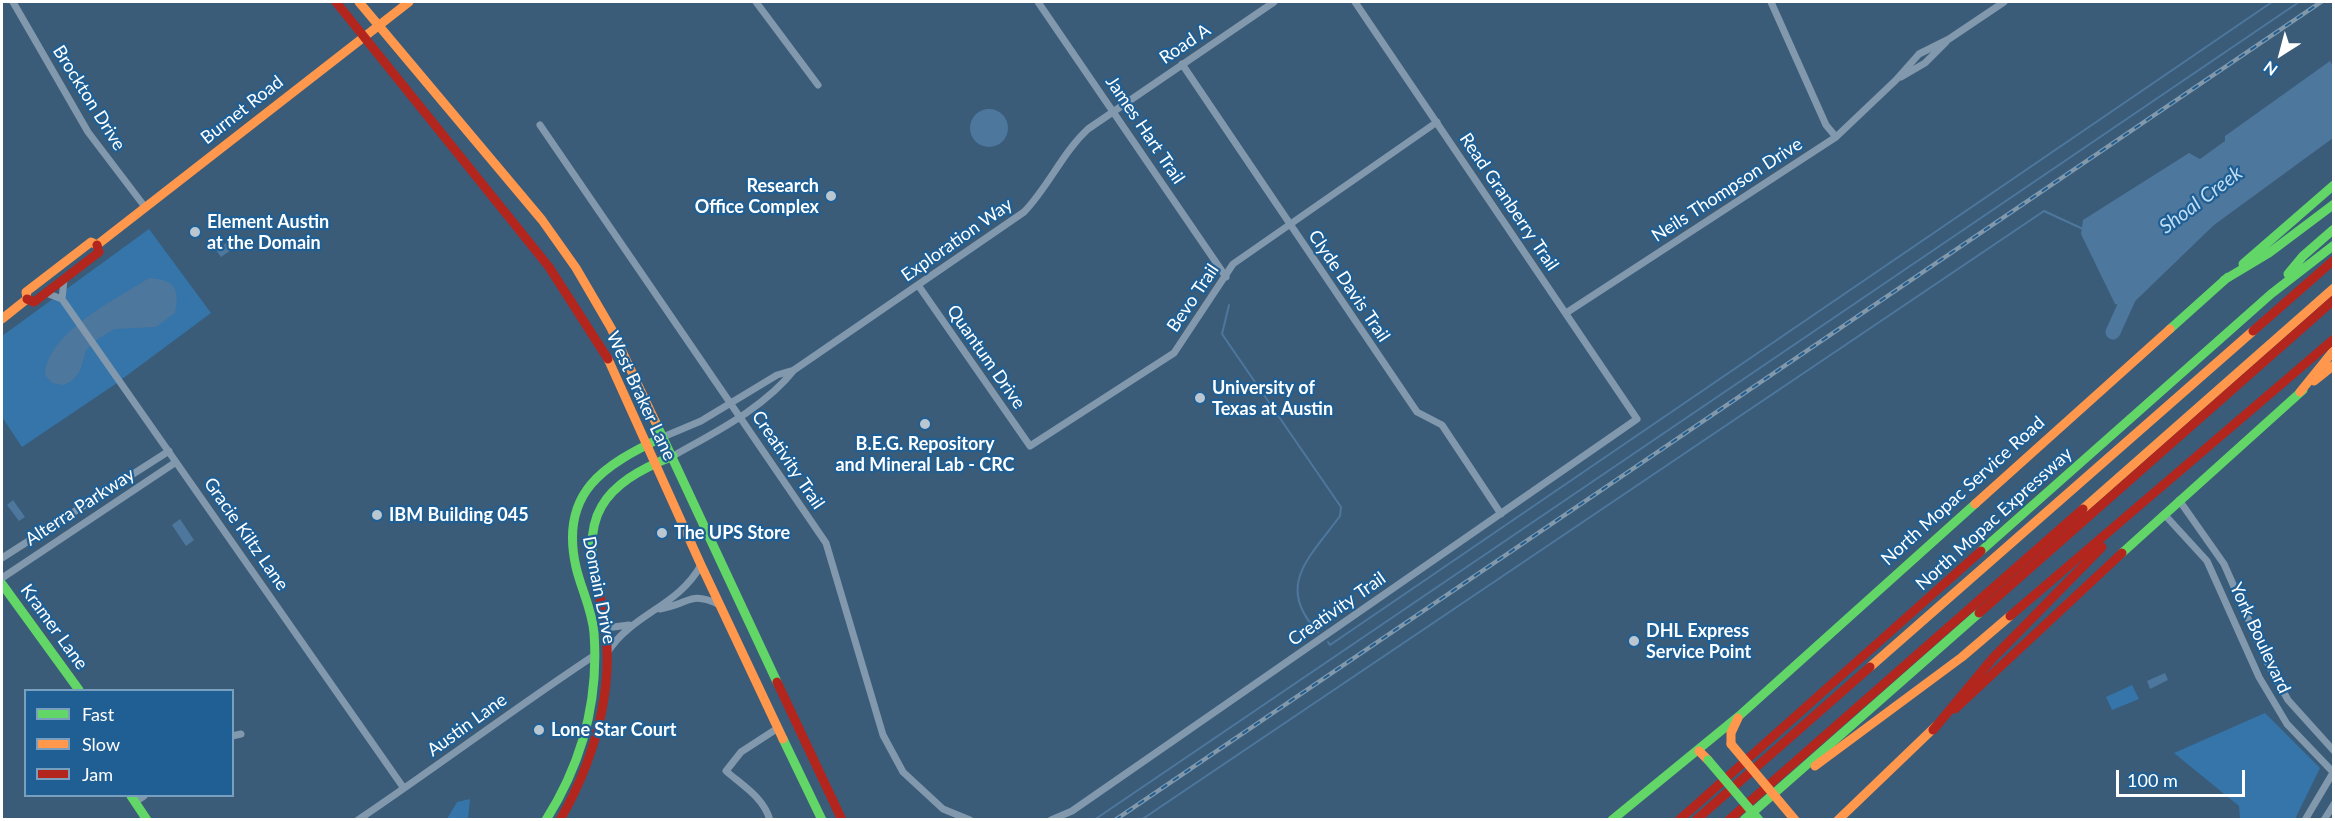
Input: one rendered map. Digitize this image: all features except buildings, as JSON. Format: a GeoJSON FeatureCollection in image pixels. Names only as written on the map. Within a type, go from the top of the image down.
{"type":"FeatureCollection","features":[{"type":"Feature","properties":{"kind":"main road","name":"West Braker Lane"},"geometry":{"type":"LineString","coordinates":[[336,2],[365,35],[561,284],[603,346],[701,566],[822,819]]}},
{"type":"Feature","properties":{"kind":"main road","name":"West Braker Lane"},"geometry":{"type":"LineString","coordinates":[[359,2],[542,220],[576,267],[611,328],[673,456],[842,819]]}},
{"type":"Feature","properties":{"kind":"main road","name":"Burnet Road"},"geometry":{"type":"LineString","coordinates":[[97,245],[409,2]]}},
{"type":"Feature","properties":{"kind":"main road","name":"North Mopac Service Road"},"geometry":{"type":"LineString","coordinates":[[1612,819],[1699,751],[1739,716],[2224,280],[2334,185]]}},
{"type":"Feature","properties":{"kind":"main road"},"geometry":{"type":"LineString","coordinates":[[2224,280],[2269,253],[2334,204]]}},
{"type":"Feature","properties":{"kind":"main road"},"geometry":{"type":"LineString","coordinates":[[2271,294],[2303,256],[2334,229]]}},
{"type":"Feature","properties":{"kind":"main road","name":"Burnet Road"},"geometry":{"type":"LineString","coordinates":[[91,242],[97,245],[99,252],[46,293],[34,302],[27,299],[27,292],[91,242]]}},
{"type":"Feature","properties":{"kind":"main road","name":"North Mopac Expressway"},"geometry":{"type":"LineString","coordinates":[[1679,819],[2271,294],[2334,245]]}},
{"type":"Feature","properties":{"kind":"main road"},"geometry":{"type":"LineString","coordinates":[[1696,819],[2334,260]]}},
{"type":"Feature","properties":{"kind":"main road"},"geometry":{"type":"LineString","coordinates":[[1729,819],[2334,288]]}},
{"type":"Feature","properties":{"kind":"main road","name":"Burnet Road"},"geometry":{"type":"LineString","coordinates":[[2,319],[27,299]]}},
{"type":"Feature","properties":{"kind":"main road"},"geometry":{"type":"LineString","coordinates":[[1744,819],[2334,300]]}},
{"type":"Feature","properties":{"kind":"main road"},"geometry":{"type":"LineString","coordinates":[[1790,779],[1816,765],[1930,682],[2147,501],[2334,339]]}},
{"type":"Feature","properties":{"kind":"main road"},"geometry":{"type":"LineString","coordinates":[[2300,392],[2334,350]]}},
{"type":"Feature","properties":{"kind":"main road"},"geometry":{"type":"LineString","coordinates":[[1838,819],[2179,500],[2300,392],[2334,365]]}},
{"type":"Feature","properties":{"kind":"main road","name":"Domain Drive"},"geometry":{"type":"LineString","coordinates":[[558,819],[585,776],[594,749],[604,703],[600,655],[572,548],[571,526],[590,484],[606,467],[627,453],[663,437]]}},
{"type":"Feature","properties":{"kind":"main road","name":"Domain Drive"},"geometry":{"type":"LineString","coordinates":[[546,819],[572,774],[583,742],[594,700],[606,628],[591,557],[591,532],[594,521],[612,493],[628,477],[673,456]]}},
{"type":"Feature","properties":{"kind":"main road"},"geometry":{"type":"LineString","coordinates":[[1933,730],[1965,688],[2019,629],[2147,501]]}},
{"type":"Feature","properties":{"kind":"main road"},"geometry":{"type":"LineString","coordinates":[[575,516],[594,521]]}},
{"type":"Feature","properties":{"kind":"main road","name":"Kramer Lane"},"geometry":{"type":"LineString","coordinates":[[2,584],[78,689]]}},
{"type":"Feature","properties":{"kind":"main road"},"geometry":{"type":"LineString","coordinates":[[594,629],[606,628]]}},
{"type":"Feature","properties":{"kind":"main road"},"geometry":{"type":"LineString","coordinates":[[594,700],[604,703]]}},
{"type":"Feature","properties":{"kind":"main road"},"geometry":{"type":"LineString","coordinates":[[1739,716],[1731,733],[1731,744],[1795,819]]}},
{"type":"Feature","properties":{"kind":"main road"},"geometry":{"type":"LineString","coordinates":[[558,819],[582,762],[583,742]]}},
{"type":"Feature","properties":{"kind":"main road"},"geometry":{"type":"LineString","coordinates":[[1699,751],[1760,819]]}},
{"type":"Feature","properties":{"kind":"main road"},"geometry":{"type":"LineString","coordinates":[[133,799],[147,819]]}},
{"type":"Feature","properties":{"kind":"street","name":"Brockton Drive"},"geometry":{"type":"LineString","coordinates":[[13,2],[88,132],[146,207]]}},
{"type":"Feature","properties":{"kind":"street"},"geometry":{"type":"LineString","coordinates":[[756,2],[818,85]]}},
{"type":"Feature","properties":{"kind":"street","name":"James Hart Trail"},"geometry":{"type":"LineString","coordinates":[[1038,2],[1226,277]]}},
{"type":"Feature","properties":{"kind":"street","name":"Road A"},"geometry":{"type":"LineString","coordinates":[[1113,110],[1274,2]]}},
{"type":"Feature","properties":{"kind":"street","name":"Read Granberry Trail"},"geometry":{"type":"LineString","coordinates":[[1355,2],[1637,419]]}},
{"type":"Feature","properties":{"kind":"street"},"geometry":{"type":"LineString","coordinates":[[1771,2],[1826,125],[1836,137]]}},
{"type":"Feature","properties":{"kind":"street","name":"Neils Thompson Drive"},"geometry":{"type":"LineString","coordinates":[[1566,313],[1836,137],[1896,80],[1918,54],[1949,39],[2004,2]]}},
{"type":"Feature","properties":{"kind":"street","name":"Neils Thompson Drive"},"geometry":{"type":"LineString","coordinates":[[1896,80],[1925,63],[1949,39]]}},
{"type":"Feature","properties":{"kind":"street","name":"Clyde Davis Trail"},"geometry":{"type":"LineString","coordinates":[[1182,64],[1289,226],[1417,412],[1442,425],[1501,514]]}},
{"type":"Feature","properties":{"kind":"street","name":"Exploration Way"},"geometry":{"type":"LineString","coordinates":[[673,456],[741,416],[783,383],[794,370],[1024,212],[1047,184],[1074,142],[1113,110]]}},
{"type":"Feature","properties":{"kind":"street","name":"Bevo Trail"},"geometry":{"type":"LineString","coordinates":[[1030,446],[1174,353],[1233,264],[1437,122]]}},
{"type":"Feature","properties":{"kind":"street","name":"Creativity Trail"},"geometry":{"type":"LineString","coordinates":[[540,125],[826,543],[883,735],[903,771],[943,809],[970,819]]}},
{"type":"Feature","properties":{"kind":"street"},"geometry":{"type":"LineString","coordinates":[[46,293],[62,299],[64,279]]}},
{"type":"Feature","properties":{"kind":"street","name":"Quantum Drive"},"geometry":{"type":"LineString","coordinates":[[918,285],[1030,446]]}},
{"type":"Feature","properties":{"kind":"street","name":"Gracie Kiltz Lane"},"geometry":{"type":"LineString","coordinates":[[62,299],[403,787]]}},
{"type":"Feature","properties":{"kind":"street","name":"Exploration Way"},"geometry":{"type":"LineString","coordinates":[[663,437],[701,421],[730,401],[777,375],[794,370]]}},
{"type":"Feature","properties":{"kind":"street","name":"Creativity Trail"},"geometry":{"type":"LineString","coordinates":[[1051,819],[1072,811],[1637,419]]}},
{"type":"Feature","properties":{"kind":"street","name":"Alterra Parkway"},"geometry":{"type":"LineString","coordinates":[[2,558],[169,451]]}},
{"type":"Feature","properties":{"kind":"street","name":"Alterra Parkway"},"geometry":{"type":"LineString","coordinates":[[2,578],[176,462]]}},
{"type":"Feature","properties":{"kind":"street","name":"York Boulevard"},"geometry":{"type":"LineString","coordinates":[[2179,500],[2224,564],[2254,632],[2288,700],[2334,751]]}},
{"type":"Feature","properties":{"kind":"street","name":"York Boulevard"},"geometry":{"type":"LineString","coordinates":[[2164,514],[2207,561],[2264,686],[2287,724],[2333,772]]}},
{"type":"Feature","properties":{"kind":"street"},"geometry":{"type":"LineString","coordinates":[[606,628],[632,625],[660,609],[691,584],[701,566]]}},
{"type":"Feature","properties":{"kind":"street"},"geometry":{"type":"LineString","coordinates":[[660,609],[693,597],[703,597],[720,605]]}},
{"type":"Feature","properties":{"kind":"street","name":"Austin Lane"},"geometry":{"type":"LineString","coordinates":[[358,819],[403,787],[413,783],[519,705],[600,655],[632,625]]}},
{"type":"Feature","properties":{"kind":"street"},"geometry":{"type":"LineString","coordinates":[[2241,637],[2254,632]]}},
{"type":"Feature","properties":{"kind":"street"},"geometry":{"type":"LineString","coordinates":[[770,819],[766,808],[757,796],[726,771],[741,752],[778,728]]}},
{"type":"Feature","properties":{"kind":"street"},"geometry":{"type":"LineString","coordinates":[[234,736],[241,734]]}},
{"type":"Feature","properties":{"kind":"street"},"geometry":{"type":"LineString","coordinates":[[2305,819],[2333,772]]}},
{"type":"Feature","properties":{"kind":"street"},"geometry":{"type":"LineString","coordinates":[[2324,819],[2334,804]]}},
{"type":"Feature","properties":{"kind":"shaded area"},"geometry":{"type":"Polygon","coordinates":[[[149,229],[211,313],[114,385],[22,447],[2,417],[2,336],[149,229]]]}},
{"type":"Feature","properties":{"kind":"shaded area"},"geometry":{"type":"Polygon","coordinates":[[[2132,685],[2139,699],[2112,710],[2106,697],[2132,685]]]}},
{"type":"Feature","properties":{"kind":"shaded area"},"geometry":{"type":"Polygon","coordinates":[[[2265,713],[2320,768],[2295,819],[2240,819],[2239,806],[2174,753],[2265,713]]]}},
{"type":"Feature","properties":{"kind":"shaded area"},"geometry":{"type":"Polygon","coordinates":[[[470,799],[468,819],[447,819],[457,802],[470,799]]]}},
{"type":"Feature","properties":{"kind":"water"},"geometry":{"type":"Polygon","coordinates":[[[2330,61],[2333,67],[2333,138],[2214,225],[2129,307],[2115,304],[2081,234],[2083,220],[2189,153],[2200,159],[2225,141],[2225,136],[2330,61]]]}},
{"type":"Feature","properties":{"kind":"water"},"geometry":{"type":"Polygon","coordinates":[[[989,109],[1003,114],[1008,128],[1003,142],[989,147],[975,142],[970,128],[975,114],[989,109]]]}},
{"type":"Feature","properties":{"kind":"water"},"geometry":{"type":"Polygon","coordinates":[[[235,237],[240,244],[221,257],[216,250],[235,237]]]}},
{"type":"Feature","properties":{"kind":"water"},"geometry":{"type":"Polygon","coordinates":[[[149,278],[165,281],[174,287],[177,297],[175,313],[156,327],[114,329],[86,350],[80,371],[73,380],[64,385],[52,383],[45,375],[49,359],[70,331],[86,318],[149,278]]]}},
{"type":"Feature","properties":{"kind":"water"},"geometry":{"type":"Polygon","coordinates":[[[13,500],[25,517],[19,521],[7,505],[13,500]]]}},
{"type":"Feature","properties":{"kind":"water"},"geometry":{"type":"Polygon","coordinates":[[[180,519],[194,540],[186,546],[172,525],[180,519]]]}},
{"type":"Feature","properties":{"kind":"water"},"geometry":{"type":"Polygon","coordinates":[[[2165,673],[2168,680],[2150,689],[2147,681],[2165,673]]]}},
{"type":"Feature","properties":{"kind":"waterway"},"geometry":{"type":"LineString","coordinates":[[1328,642],[1330,645],[2272,2]]}},
{"type":"Feature","properties":{"kind":"waterway"},"geometry":{"type":"LineString","coordinates":[[1094,820],[2299,2]]}},
{"type":"Feature","properties":{"kind":"waterway"},"geometry":{"type":"LineString","coordinates":[[1141,820],[2044,211],[2083,229]]}},
{"type":"Feature","properties":{"kind":"waterway","name":"Shoal Creek"},"geometry":{"type":"LineString","coordinates":[[2113,332],[2133,288]]}},
{"type":"Feature","properties":{"kind":"waterway"},"geometry":{"type":"LineString","coordinates":[[1229,305],[1222,334],[1341,507],[1340,516],[1308,559],[1301,572],[1298,586],[1299,600],[1305,615],[1318,632]]}},
{"type":"Feature","properties":{"kind":"railway"},"geometry":{"type":"LineString","coordinates":[[1115,820],[2321,2]]}},
{"type":"Feature","properties":{"kind":"traffic: fast"},"geometry":{"type":"LineString","coordinates":[[2243,264],[2334,185]]}},
{"type":"Feature","properties":{"kind":"traffic: fast"},"geometry":{"type":"LineString","coordinates":[[2224,280],[2269,253],[2334,204]]}},
{"type":"Feature","properties":{"kind":"traffic: fast"},"geometry":{"type":"LineString","coordinates":[[2288,274],[2303,256],[2334,229]]}},
{"type":"Feature","properties":{"kind":"traffic: fast"},"geometry":{"type":"LineString","coordinates":[[1981,551],[2271,294],[2334,245]]}},
{"type":"Feature","properties":{"kind":"traffic: fast"},"geometry":{"type":"LineString","coordinates":[[2170,329],[2228,277]]}},
{"type":"Feature","properties":{"kind":"traffic: fast"},"geometry":{"type":"LineString","coordinates":[[2122,553],[2303,390]]}},
{"type":"Feature","properties":{"kind":"traffic: fast"},"geometry":{"type":"LineString","coordinates":[[655,421],[777,682]]}},
{"type":"Feature","properties":{"kind":"traffic: fast"},"geometry":{"type":"LineString","coordinates":[[546,820],[559,798],[578,754],[591,707],[594,683],[594,633],[576,567],[572,541],[574,519],[580,500],[591,484],[605,471],[663,437]]}},
{"type":"Feature","properties":{"kind":"traffic: fast"},"geometry":{"type":"LineString","coordinates":[[599,593],[593,566],[592,543],[594,524],[601,506],[629,479],[673,456]]}},
{"type":"Feature","properties":{"kind":"traffic: fast"},"geometry":{"type":"LineString","coordinates":[[1612,820],[1739,716],[1975,504]]}},
{"type":"Feature","properties":{"kind":"traffic: fast"},"geometry":{"type":"LineString","coordinates":[[2,584],[78,689]]}},
{"type":"Feature","properties":{"kind":"traffic: fast"},"geometry":{"type":"LineString","coordinates":[[1744,820],[1979,613]]}},
{"type":"Feature","properties":{"kind":"traffic: fast"},"geometry":{"type":"LineString","coordinates":[[783,739],[822,820]]}},
{"type":"Feature","properties":{"kind":"traffic: fast"},"geometry":{"type":"LineString","coordinates":[[1708,760],[1759,820]]}},
{"type":"Feature","properties":{"kind":"traffic: fast"},"geometry":{"type":"LineString","coordinates":[[132,797],[147,820]]}},
{"type":"Feature","properties":{"kind":"traffic: slow"},"geometry":{"type":"LineString","coordinates":[[359,2],[542,220],[576,268],[611,328],[655,421]]}},
{"type":"Feature","properties":{"kind":"traffic: slow"},"geometry":{"type":"LineString","coordinates":[[97,245],[409,2]]}},
{"type":"Feature","properties":{"kind":"traffic: slow"},"geometry":{"type":"LineString","coordinates":[[2,319],[27,299],[26,292],[91,242],[97,245]]}},
{"type":"Feature","properties":{"kind":"traffic: slow"},"geometry":{"type":"LineString","coordinates":[[2083,509],[2334,288]]}},
{"type":"Feature","properties":{"kind":"traffic: slow"},"geometry":{"type":"LineString","coordinates":[[1975,504],[2170,329]]}},
{"type":"Feature","properties":{"kind":"traffic: slow"},"geometry":{"type":"LineString","coordinates":[[1870,667],[2253,331]]}},
{"type":"Feature","properties":{"kind":"traffic: slow"},"geometry":{"type":"LineString","coordinates":[[2300,392],[2334,350]]}},
{"type":"Feature","properties":{"kind":"traffic: slow"},"geometry":{"type":"LineString","coordinates":[[608,359],[783,739]]}},
{"type":"Feature","properties":{"kind":"traffic: slow"},"geometry":{"type":"LineString","coordinates":[[2314,381],[2334,365]]}},
{"type":"Feature","properties":{"kind":"traffic: slow"},"geometry":{"type":"LineString","coordinates":[[1815,766],[1962,657],[2010,616]]}},
{"type":"Feature","properties":{"kind":"traffic: slow"},"geometry":{"type":"LineString","coordinates":[[1731,744],[1731,733],[1738,718]]}},
{"type":"Feature","properties":{"kind":"traffic: slow"},"geometry":{"type":"LineString","coordinates":[[1838,820],[1936,726]]}},
{"type":"Feature","properties":{"kind":"traffic: slow"},"geometry":{"type":"LineString","coordinates":[[1731,744],[1795,820]]}},
{"type":"Feature","properties":{"kind":"traffic: slow"},"geometry":{"type":"LineString","coordinates":[[1699,751],[1708,760]]}},
{"type":"Feature","properties":{"kind":"traffic: jam"},"geometry":{"type":"LineString","coordinates":[[336,2],[549,267],[608,359]]}},
{"type":"Feature","properties":{"kind":"traffic: jam"},"geometry":{"type":"LineString","coordinates":[[27,299],[34,302],[99,252],[97,245]]}},
{"type":"Feature","properties":{"kind":"traffic: jam"},"geometry":{"type":"LineString","coordinates":[[2253,331],[2334,260]]}},
{"type":"Feature","properties":{"kind":"traffic: jam"},"geometry":{"type":"LineString","coordinates":[[1979,613],[2334,300]]}},
{"type":"Feature","properties":{"kind":"traffic: jam"},"geometry":{"type":"LineString","coordinates":[[2010,616],[2334,339]]}},
{"type":"Feature","properties":{"kind":"traffic: jam"},"geometry":{"type":"LineString","coordinates":[[1729,820],[2083,509]]}},
{"type":"Feature","properties":{"kind":"traffic: jam"},"geometry":{"type":"LineString","coordinates":[[1933,730],[1993,658],[2102,547]]}},
{"type":"Feature","properties":{"kind":"traffic: jam"},"geometry":{"type":"LineString","coordinates":[[1679,820],[1981,551]]}},
{"type":"Feature","properties":{"kind":"traffic: jam"},"geometry":{"type":"LineString","coordinates":[[1955,709],[2122,553]]}},
{"type":"Feature","properties":{"kind":"traffic: jam"},"geometry":{"type":"LineString","coordinates":[[560,820],[586,767],[602,710],[607,652],[605,622],[599,593]]}},
{"type":"Feature","properties":{"kind":"traffic: jam"},"geometry":{"type":"LineString","coordinates":[[1696,820],[1870,667]]}},
{"type":"Feature","properties":{"kind":"traffic: jam"},"geometry":{"type":"LineString","coordinates":[[777,682],[842,820]]}},
{"type":"Feature","properties":{"kind":"place","name":"Research Office Complex"},"geometry":{"type":"Point","coordinates":[831,196]}},
{"type":"Feature","properties":{"kind":"place","name":"Element Austin at the Domain"},"geometry":{"type":"Point","coordinates":[195,232]}},
{"type":"Feature","properties":{"kind":"place","name":"University of Texas at Austin"},"geometry":{"type":"Point","coordinates":[1200,398]}},
{"type":"Feature","properties":{"kind":"place","name":"B.E.G. Repository and Mineral Lab - CRC"},"geometry":{"type":"Point","coordinates":[925,424]}},
{"type":"Feature","properties":{"kind":"place","name":"IBM Building 045"},"geometry":{"type":"Point","coordinates":[377,515]}},
{"type":"Feature","properties":{"kind":"place","name":"The UPS Store"},"geometry":{"type":"Point","coordinates":[662,533]}},
{"type":"Feature","properties":{"kind":"place","name":"DHL Express Service Point"},"geometry":{"type":"Point","coordinates":[1634,641]}},
{"type":"Feature","properties":{"kind":"place","name":"Lone Star Court"},"geometry":{"type":"Point","coordinates":[539,730]}}]}
